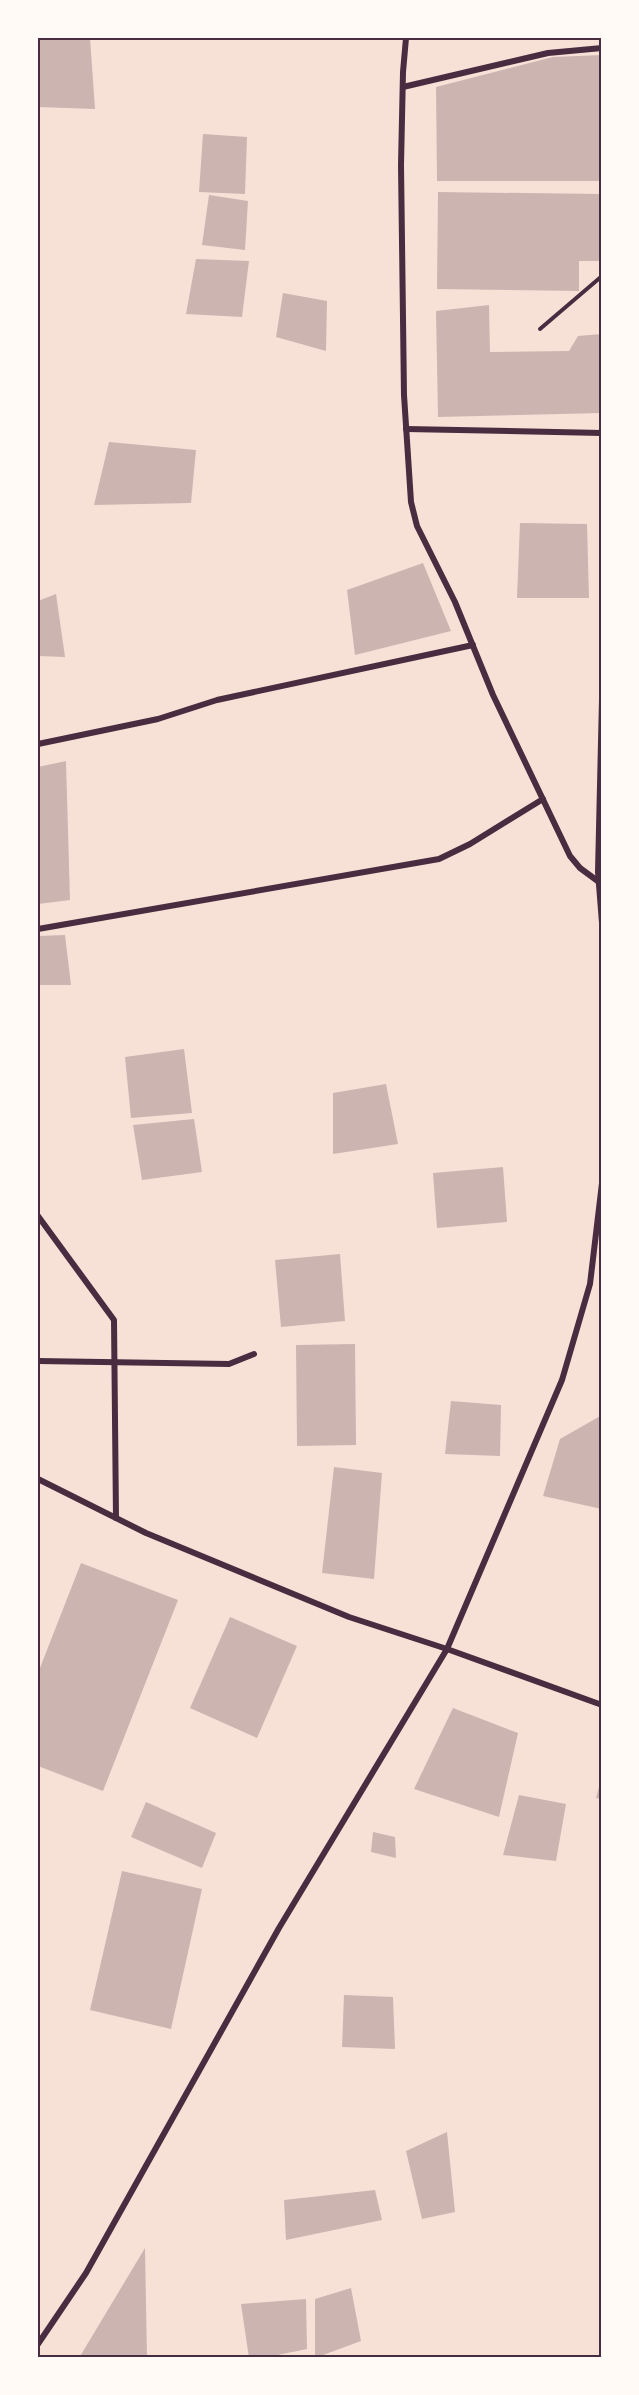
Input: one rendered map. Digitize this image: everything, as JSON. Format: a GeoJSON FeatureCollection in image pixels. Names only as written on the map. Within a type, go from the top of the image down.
{"type":"FeatureCollection","features":[{"type":"Feature","properties":{"kind":"street"},"geometry":{"type":"LineString","coordinates":[[406,38],[401,165],[406,429],[411,502],[417,526],[570,856],[580,868],[599,882]]}},
{"type":"Feature","properties":{"kind":"street"},"geometry":{"type":"LineString","coordinates":[[403,87],[548,53],[602,48]]}},
{"type":"Feature","properties":{"kind":"street"},"geometry":{"type":"LineString","coordinates":[[406,429],[602,433]]}},
{"type":"Feature","properties":{"kind":"street"},"geometry":{"type":"LineString","coordinates":[[38,744],[158,719],[217,700],[473,645]]}},
{"type":"Feature","properties":{"kind":"street"},"geometry":{"type":"LineString","coordinates":[[602,699],[599,882],[602,923]]}},
{"type":"Feature","properties":{"kind":"street"},"geometry":{"type":"LineString","coordinates":[[38,929],[439,859],[470,844],[543,799]]}},
{"type":"Feature","properties":{"kind":"street"},"geometry":{"type":"LineString","coordinates":[[38,2344],[86,2273],[279,1928],[447,1649],[562,1380],[590,1284],[602,1183]]}},
{"type":"Feature","properties":{"kind":"street"},"geometry":{"type":"LineString","coordinates":[[38,1216],[114,1320],[116,1518]]}},
{"type":"Feature","properties":{"kind":"street"},"geometry":{"type":"LineString","coordinates":[[38,1361],[229,1364],[254,1354]]}},
{"type":"Feature","properties":{"kind":"street"},"geometry":{"type":"LineString","coordinates":[[38,1479],[146,1533],[349,1617],[447,1649],[602,1705]]}},
{"type":"Feature","properties":{"kind":"path"},"geometry":{"type":"LineString","coordinates":[[540,329],[602,276]]}},
{"type":"Feature","properties":{"kind":"building"},"geometry":{"type":"Polygon","coordinates":[[[38,38],[90,38],[95,109],[38,107],[38,38]]]}},
{"type":"Feature","properties":{"kind":"building"},"geometry":{"type":"Polygon","coordinates":[[[602,55],[602,181],[437,181],[436,87],[553,57],[602,55]]]}},
{"type":"Feature","properties":{"kind":"building"},"geometry":{"type":"Polygon","coordinates":[[[203,134],[247,137],[245,194],[199,192],[203,134]]]}},
{"type":"Feature","properties":{"kind":"building"},"geometry":{"type":"Polygon","coordinates":[[[438,192],[602,194],[602,261],[579,261],[579,291],[437,289],[438,192]]]}},
{"type":"Feature","properties":{"kind":"building"},"geometry":{"type":"Polygon","coordinates":[[[209,195],[248,201],[245,250],[202,245],[209,195]]]}},
{"type":"Feature","properties":{"kind":"building"},"geometry":{"type":"Polygon","coordinates":[[[196,259],[249,261],[242,317],[186,314],[196,259]]]}},
{"type":"Feature","properties":{"kind":"building"},"geometry":{"type":"Polygon","coordinates":[[[283,293],[327,301],[326,351],[276,337],[283,293]]]}},
{"type":"Feature","properties":{"kind":"building"},"geometry":{"type":"Polygon","coordinates":[[[489,305],[490,352],[569,351],[578,336],[602,334],[602,413],[438,417],[436,311],[489,305]]]}},
{"type":"Feature","properties":{"kind":"building"},"geometry":{"type":"Polygon","coordinates":[[[109,442],[196,450],[191,503],[94,505],[109,442]]]}},
{"type":"Feature","properties":{"kind":"building"},"geometry":{"type":"Polygon","coordinates":[[[520,523],[587,524],[589,598],[517,598],[520,523]]]}},
{"type":"Feature","properties":{"kind":"building"},"geometry":{"type":"Polygon","coordinates":[[[423,563],[451,631],[355,655],[347,590],[423,563]]]}},
{"type":"Feature","properties":{"kind":"building"},"geometry":{"type":"Polygon","coordinates":[[[56,594],[65,657],[38,656],[38,601],[56,594]]]}},
{"type":"Feature","properties":{"kind":"building"},"geometry":{"type":"Polygon","coordinates":[[[66,761],[70,900],[38,904],[38,767],[66,761]]]}},
{"type":"Feature","properties":{"kind":"building"},"geometry":{"type":"Polygon","coordinates":[[[65,935],[71,985],[40,985],[38,936],[65,935]]]}},
{"type":"Feature","properties":{"kind":"building"},"geometry":{"type":"Polygon","coordinates":[[[184,1049],[192,1113],[131,1118],[125,1057],[184,1049]]]}},
{"type":"Feature","properties":{"kind":"building"},"geometry":{"type":"Polygon","coordinates":[[[386,1084],[398,1144],[333,1154],[333,1093],[386,1084]]]}},
{"type":"Feature","properties":{"kind":"building"},"geometry":{"type":"Polygon","coordinates":[[[194,1119],[202,1172],[142,1180],[133,1125],[194,1119]]]}},
{"type":"Feature","properties":{"kind":"building"},"geometry":{"type":"Polygon","coordinates":[[[503,1167],[507,1222],[437,1228],[433,1173],[503,1167]]]}},
{"type":"Feature","properties":{"kind":"building"},"geometry":{"type":"Polygon","coordinates":[[[340,1254],[345,1321],[281,1327],[275,1260],[340,1254]]]}},
{"type":"Feature","properties":{"kind":"building"},"geometry":{"type":"Polygon","coordinates":[[[355,1344],[356,1445],[297,1446],[296,1345],[355,1344]]]}},
{"type":"Feature","properties":{"kind":"building"},"geometry":{"type":"Polygon","coordinates":[[[451,1401],[501,1405],[500,1456],[445,1454],[451,1401]]]}},
{"type":"Feature","properties":{"kind":"building"},"geometry":{"type":"Polygon","coordinates":[[[602,1415],[602,1509],[543,1496],[560,1439],[602,1415]]]}},
{"type":"Feature","properties":{"kind":"building"},"geometry":{"type":"Polygon","coordinates":[[[334,1467],[382,1473],[374,1579],[322,1573],[334,1467]]]}},
{"type":"Feature","properties":{"kind":"building"},"geometry":{"type":"Polygon","coordinates":[[[81,1563],[178,1600],[103,1791],[38,1766],[38,1673],[81,1563]]]}},
{"type":"Feature","properties":{"kind":"building"},"geometry":{"type":"Polygon","coordinates":[[[230,1617],[297,1646],[257,1738],[190,1708],[230,1617]]]}},
{"type":"Feature","properties":{"kind":"building"},"geometry":{"type":"Polygon","coordinates":[[[453,1708],[518,1733],[499,1817],[414,1789],[453,1708]]]}},
{"type":"Feature","properties":{"kind":"building"},"geometry":{"type":"Polygon","coordinates":[[[602,1780],[602,1799],[596,1798],[602,1780]]]}},
{"type":"Feature","properties":{"kind":"building"},"geometry":{"type":"Polygon","coordinates":[[[519,1795],[566,1804],[556,1861],[503,1855],[519,1795]]]}},
{"type":"Feature","properties":{"kind":"building"},"geometry":{"type":"Polygon","coordinates":[[[146,1802],[216,1833],[202,1868],[131,1837],[146,1802]]]}},
{"type":"Feature","properties":{"kind":"building"},"geometry":{"type":"Polygon","coordinates":[[[373,1832],[395,1837],[396,1858],[371,1852],[373,1832]]]}},
{"type":"Feature","properties":{"kind":"building"},"geometry":{"type":"Polygon","coordinates":[[[122,1871],[202,1889],[171,2029],[90,2010],[122,1871]]]}},
{"type":"Feature","properties":{"kind":"building"},"geometry":{"type":"Polygon","coordinates":[[[344,1995],[393,1997],[395,2049],[342,2047],[344,1995]]]}},
{"type":"Feature","properties":{"kind":"building"},"geometry":{"type":"Polygon","coordinates":[[[447,2132],[455,2212],[422,2219],[406,2151],[447,2132]]]}},
{"type":"Feature","properties":{"kind":"building"},"geometry":{"type":"Polygon","coordinates":[[[375,2190],[382,2220],[286,2240],[284,2200],[375,2190]]]}},
{"type":"Feature","properties":{"kind":"building"},"geometry":{"type":"Polygon","coordinates":[[[145,2248],[147,2358],[79,2358],[145,2248]]]}},
{"type":"Feature","properties":{"kind":"building"},"geometry":{"type":"Polygon","coordinates":[[[351,2288],[361,2341],[315,2358],[315,2299],[351,2288]]]}},
{"type":"Feature","properties":{"kind":"building"},"geometry":{"type":"Polygon","coordinates":[[[306,2299],[307,2349],[263,2358],[249,2358],[241,2304],[306,2299]]]}}]}
